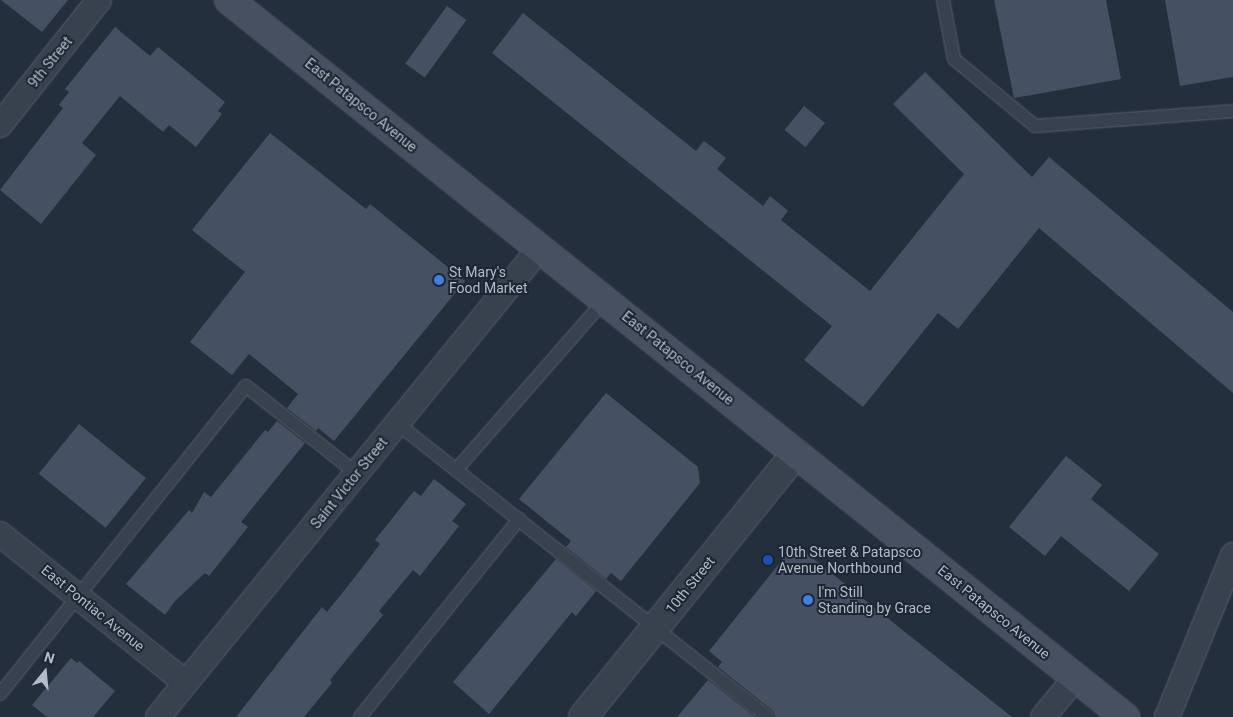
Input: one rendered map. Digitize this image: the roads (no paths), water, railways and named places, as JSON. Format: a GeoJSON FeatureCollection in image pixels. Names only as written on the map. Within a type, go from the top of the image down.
{"type":"FeatureCollection","features":[{"type":"Feature","properties":{"kind":"main road","name":"East Patapsco Avenue"},"geometry":{"type":"LineString","coordinates":[[229,0],[1125,717]]}},
{"type":"Feature","properties":{"kind":"street","name":"9th Street"},"geometry":{"type":"LineString","coordinates":[[0,125],[99,0]]}},
{"type":"Feature","properties":{"kind":"street","name":"Saint Victor Street"},"geometry":{"type":"LineString","coordinates":[[158,717],[540,248]]}},
{"type":"Feature","properties":{"kind":"street","name":"10th Street"},"geometry":{"type":"LineString","coordinates":[[583,717],[796,453]]}},
{"type":"Feature","properties":{"kind":"street","name":"East Pontiac Avenue"},"geometry":{"type":"LineString","coordinates":[[0,534],[186,683]]}},
{"type":"Feature","properties":{"kind":"street"},"geometry":{"type":"LineString","coordinates":[[1167,717],[1233,555]]}},
{"type":"Feature","properties":{"kind":"street"},"geometry":{"type":"LineString","coordinates":[[1043,717],[1076,677]]}},
{"type":"Feature","properties":{"kind":"lane"},"geometry":{"type":"LineString","coordinates":[[943,0],[954,59],[1035,126],[1233,111]]}},
{"type":"Feature","properties":{"kind":"lane"},"geometry":{"type":"LineString","coordinates":[[456,470],[605,300]]}},
{"type":"Feature","properties":{"kind":"lane"},"geometry":{"type":"LineString","coordinates":[[0,694],[246,386],[356,473]]}},
{"type":"Feature","properties":{"kind":"lane"},"geometry":{"type":"LineString","coordinates":[[398,424],[768,717]]}},
{"type":"Feature","properties":{"kind":"lane"},"geometry":{"type":"LineString","coordinates":[[360,717],[519,519]]}},
{"type":"Feature","properties":{"kind":"place","name":"St Mary's Food Market"},"geometry":{"type":"Point","coordinates":[439,280]}},
{"type":"Feature","properties":{"kind":"place","name":"10th Street & Patapsco Avenue Northbound"},"geometry":{"type":"Point","coordinates":[768,560]}},
{"type":"Feature","properties":{"kind":"place","name":"I'm Still Standing by Grace"},"geometry":{"type":"Point","coordinates":[808,600]}}]}
